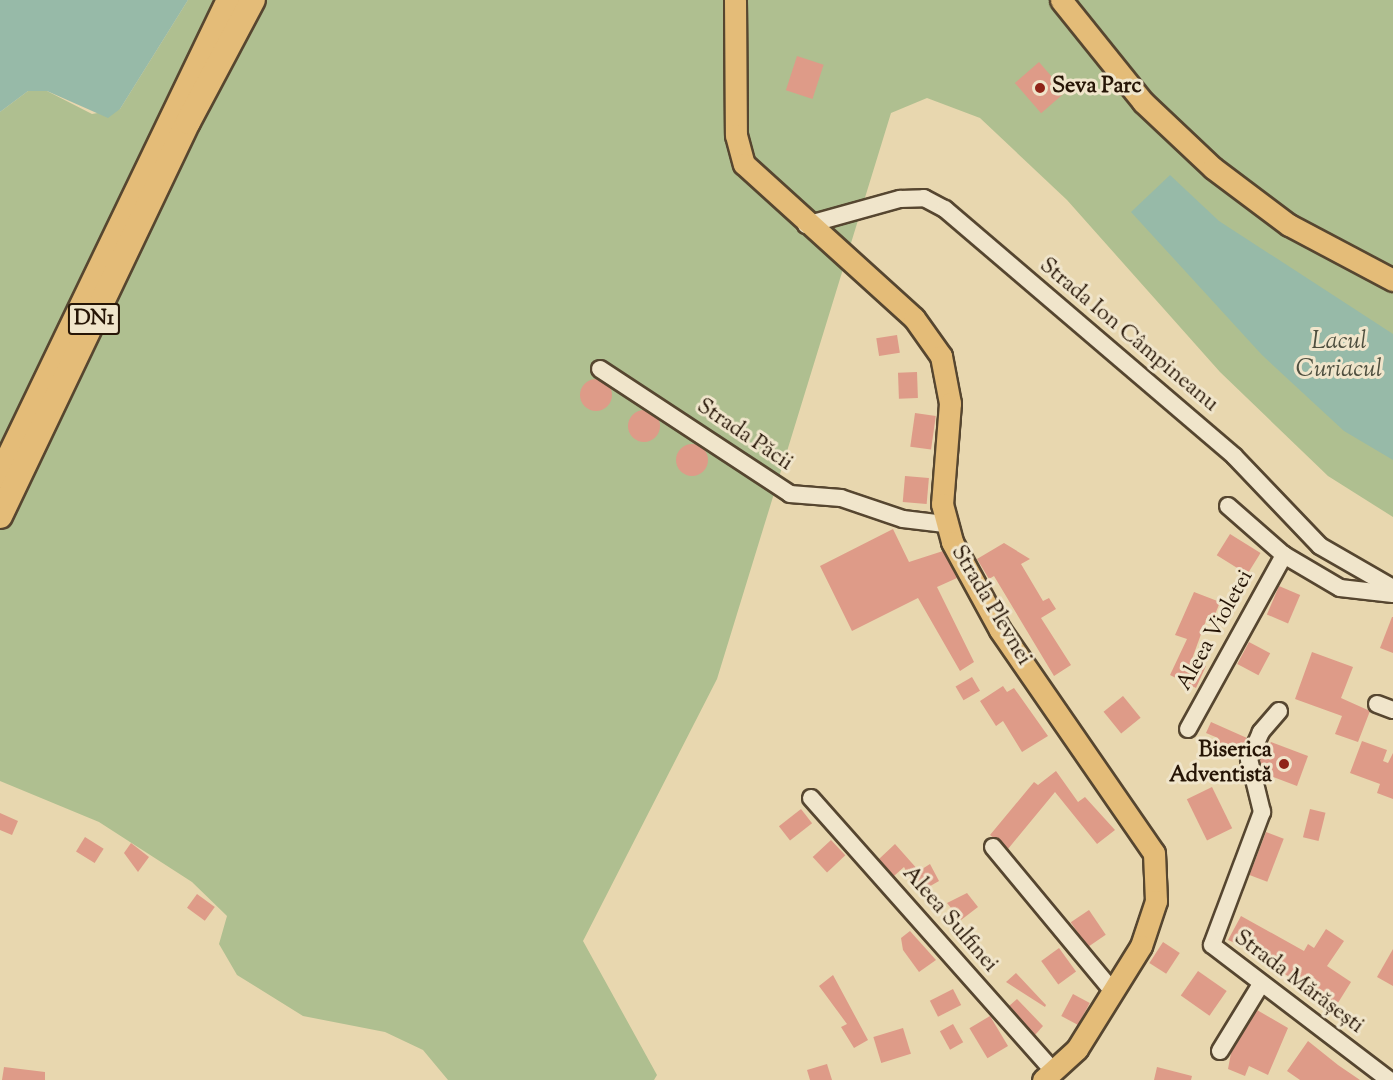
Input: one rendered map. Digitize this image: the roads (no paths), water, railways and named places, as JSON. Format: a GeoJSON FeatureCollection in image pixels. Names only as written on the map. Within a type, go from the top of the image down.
{"type":"FeatureCollection","features":[{"type":"Feature","properties":{"kind":"highway","name":"DN1"},"geometry":{"type":"LineString","coordinates":[[0,476],[229,0]]}},
{"type":"Feature","properties":{"kind":"highway","name":"DN1"},"geometry":{"type":"LineString","coordinates":[[0,516],[188,122],[253,0]]}},
{"type":"Feature","properties":{"kind":"main road","name":"Strada Plevnei"},"geometry":{"type":"LineString","coordinates":[[735,0],[739,150],[754,177],[914,318],[941,356],[950,404],[941,487],[945,524],[1000,630],[1154,853],[1158,877],[1151,924],[1114,993],[1077,1049],[1048,1076]]}},
{"type":"Feature","properties":{"kind":"main road"},"geometry":{"type":"LineString","coordinates":[[1061,0],[1143,102],[1213,168],[1288,225],[1393,280]]}},
{"type":"Feature","properties":{"kind":"street","name":"Strada Ion Câmpineanu"},"geometry":{"type":"LineString","coordinates":[[806,225],[900,199],[924,198],[945,209],[1234,456],[1320,546],[1393,588]]}},
{"type":"Feature","properties":{"kind":"street","name":"Strada Păcii"},"geometry":{"type":"LineString","coordinates":[[600,369],[790,494],[841,498],[903,519],[945,524]]}},
{"type":"Feature","properties":{"kind":"street"},"geometry":{"type":"LineString","coordinates":[[1227,506],[1284,555],[1340,588],[1393,594]]}},
{"type":"Feature","properties":{"kind":"street","name":"Aleea Violetei"},"geometry":{"type":"LineString","coordinates":[[1188,729],[1284,555]]}},
{"type":"Feature","properties":{"kind":"street"},"geometry":{"type":"LineString","coordinates":[[1377,704],[1393,710]]}},
{"type":"Feature","properties":{"kind":"street","name":"Strada Mărășești"},"geometry":{"type":"LineString","coordinates":[[1279,711],[1261,732],[1249,759],[1262,812],[1211,939],[1217,952],[1389,1080]]}},
{"type":"Feature","properties":{"kind":"street","name":"Aleea Sulfinei"},"geometry":{"type":"LineString","coordinates":[[812,798],[1048,1076]]}},
{"type":"Feature","properties":{"kind":"street"},"geometry":{"type":"LineString","coordinates":[[993,847],[1114,993]]}},
{"type":"Feature","properties":{"kind":"street"},"geometry":{"type":"LineString","coordinates":[[1220,1051],[1261,984]]}},
{"type":"Feature","properties":{"kind":"water"},"geometry":{"type":"Polygon","coordinates":[[[0,0],[188,0],[120,109],[108,118],[47,91],[28,91],[0,112],[0,0]]]}},
{"type":"Feature","properties":{"kind":"water","name":"Lacul Curiacul"},"geometry":{"type":"Polygon","coordinates":[[[1170,175],[1219,221],[1393,334],[1393,460],[1344,431],[1262,355],[1131,212],[1170,175]]]}},
{"type":"Feature","properties":{"kind":"place","name":"Seva Parc"},"geometry":{"type":"Point","coordinates":[1040,88]}},
{"type":"Feature","properties":{"kind":"place","name":"Biserica Adventistă"},"geometry":{"type":"Point","coordinates":[1284,764]}}]}
